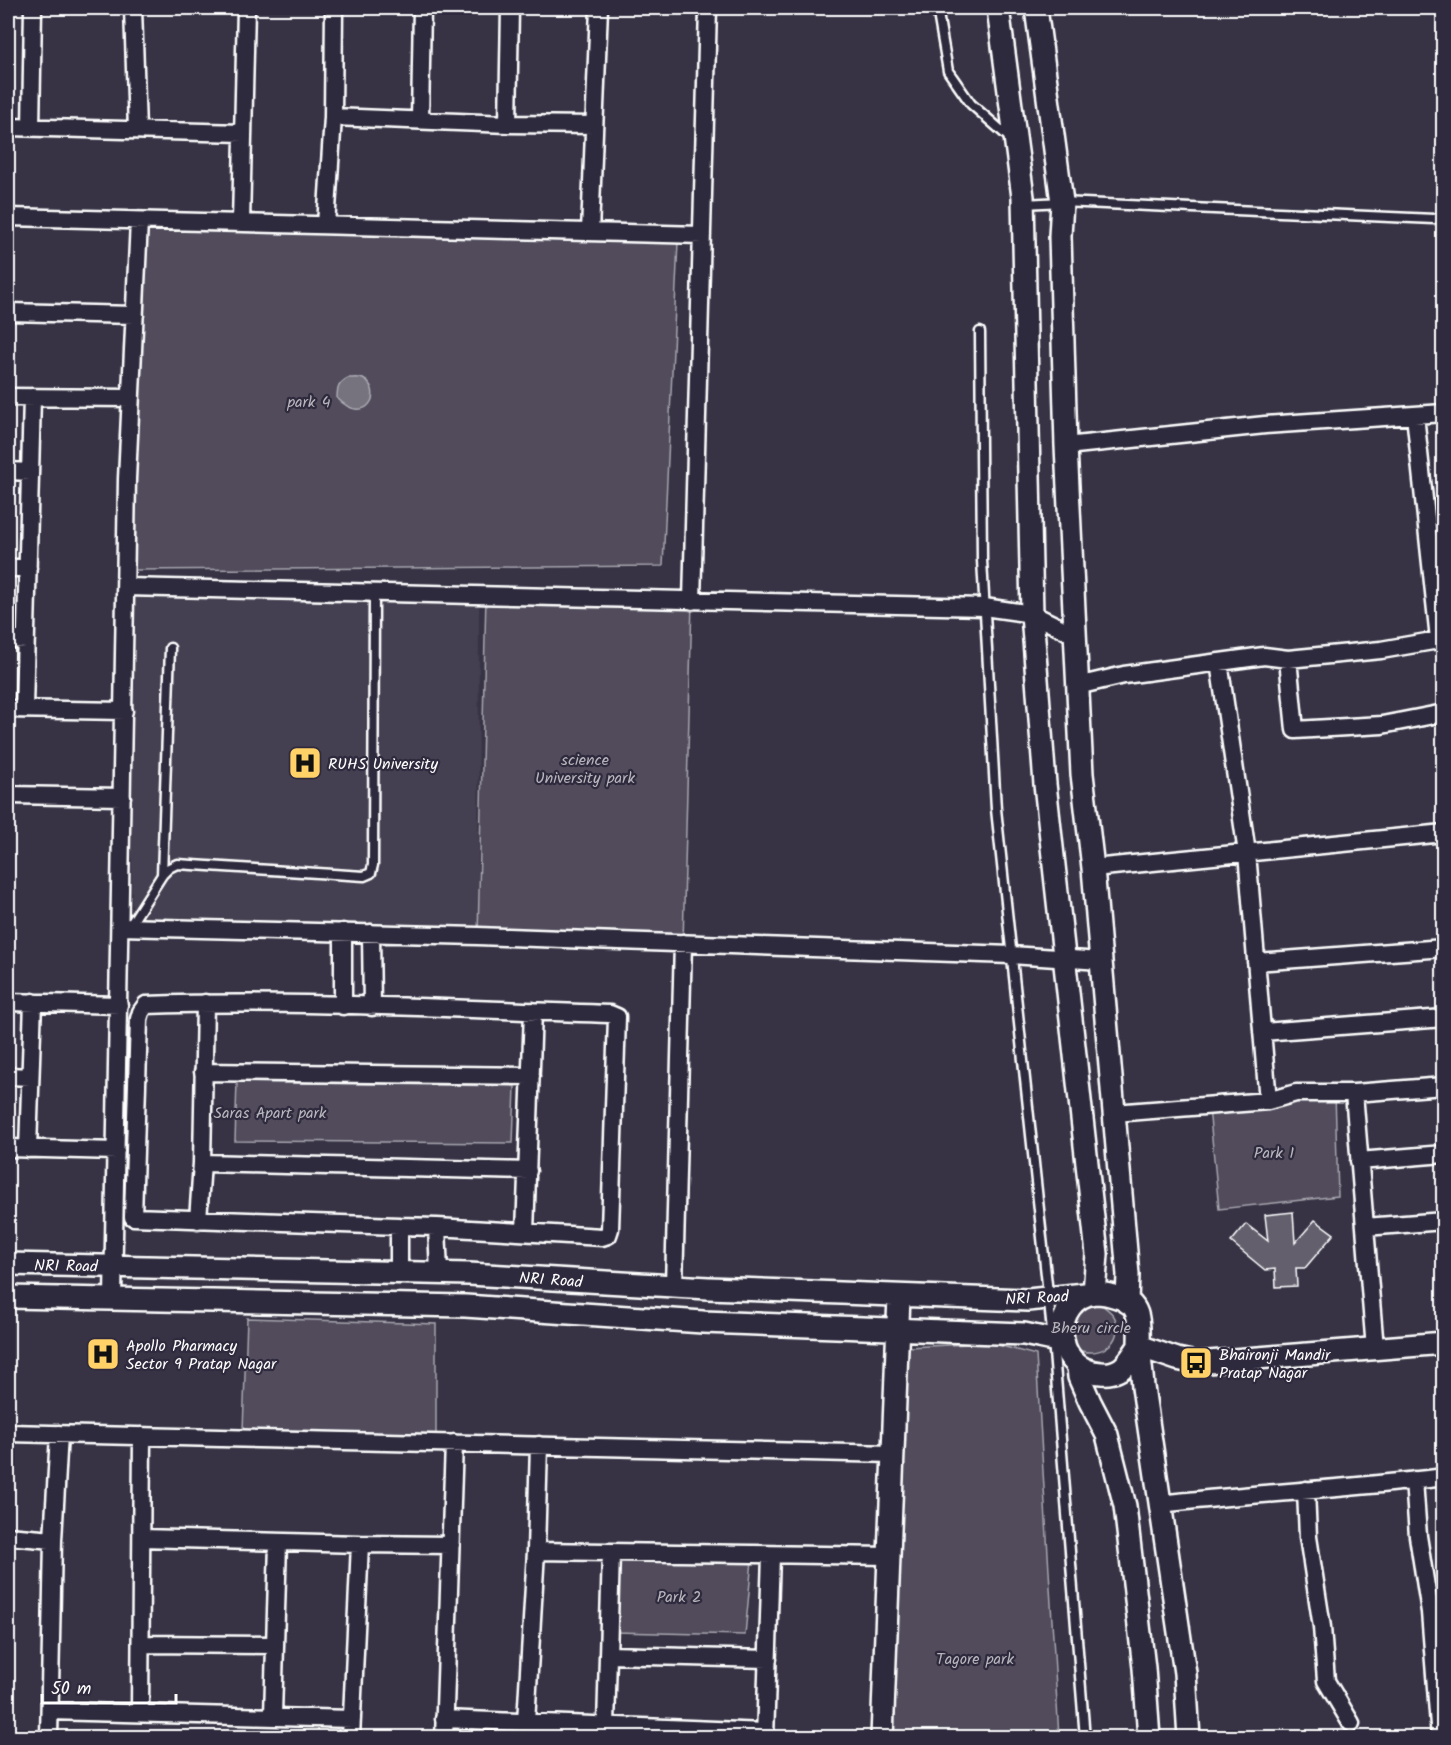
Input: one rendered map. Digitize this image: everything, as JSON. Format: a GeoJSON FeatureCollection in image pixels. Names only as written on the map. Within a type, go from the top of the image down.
{"type":"FeatureCollection","features":[{"type":"Feature","properties":{"kind":"street"},"geometry":{"type":"LineString","coordinates":[[32,128],[33,8]]}},
{"type":"Feature","properties":{"kind":"street"},"geometry":{"type":"LineString","coordinates":[[133,8],[137,130]]}},
{"type":"Feature","properties":{"kind":"street"},"geometry":{"type":"LineString","coordinates":[[241,223],[246,8]]}},
{"type":"Feature","properties":{"kind":"street"},"geometry":{"type":"LineString","coordinates":[[326,225],[333,117],[334,8]]}},
{"type":"Feature","properties":{"kind":"street"},"geometry":{"type":"LineString","coordinates":[[420,120],[422,8]]}},
{"type":"Feature","properties":{"kind":"street"},"geometry":{"type":"LineString","coordinates":[[508,124],[510,8]]}},
{"type":"Feature","properties":{"kind":"street"},"geometry":{"type":"LineString","coordinates":[[590,232],[599,8]]}},
{"type":"Feature","properties":{"kind":"street"},"geometry":{"type":"LineString","coordinates":[[692,601],[708,8]]}},
{"type":"Feature","properties":{"kind":"street"},"geometry":{"type":"LineString","coordinates":[[998,8],[1023,204],[1032,614],[1045,784],[1096,1254],[1094,1293]]}},
{"type":"Feature","properties":{"kind":"street"},"geometry":{"type":"LineString","coordinates":[[1036,8],[1062,202],[1060,236],[1066,446],[1082,774],[1093,868],[1128,1275],[1127,1302]]}},
{"type":"Feature","properties":{"kind":"street"},"geometry":{"type":"LineString","coordinates":[[333,117],[594,125]]}},
{"type":"Feature","properties":{"kind":"street"},"geometry":{"type":"LineString","coordinates":[[8,127],[243,133]]}},
{"type":"Feature","properties":{"kind":"street"},"geometry":{"type":"LineString","coordinates":[[8,217],[702,235]]}},
{"type":"Feature","properties":{"kind":"street"},"geometry":{"type":"LineString","coordinates":[[112,1299],[119,1005],[124,927],[122,797],[126,587],[139,220]]}},
{"type":"Feature","properties":{"kind":"street"},"geometry":{"type":"LineString","coordinates":[[8,312],[135,315]]}},
{"type":"Feature","properties":{"kind":"street"},"geometry":{"type":"LineString","coordinates":[[8,397],[131,398]]}},
{"type":"Feature","properties":{"kind":"street"},"geometry":{"type":"LineString","coordinates":[[32,397],[26,640],[16,709],[124,711]]}},
{"type":"Feature","properties":{"kind":"street"},"geometry":{"type":"LineString","coordinates":[[1066,446],[1265,426],[1443,413]]}},
{"type":"Feature","properties":{"kind":"street"},"geometry":{"type":"LineString","coordinates":[[1077,686],[1124,675],[1264,656],[1288,659],[1381,650],[1441,639],[1415,415]]}},
{"type":"Feature","properties":{"kind":"street"},"geometry":{"type":"LineString","coordinates":[[8,471],[30,472]]}},
{"type":"Feature","properties":{"kind":"street"},"geometry":{"type":"LineString","coordinates":[[8,568],[28,568]]}},
{"type":"Feature","properties":{"kind":"street"},"geometry":{"type":"LineString","coordinates":[[126,587],[984,607],[1032,614],[1075,635]]}},
{"type":"Feature","properties":{"kind":"street"},"geometry":{"type":"LineString","coordinates":[[8,639],[26,640]]}},
{"type":"Feature","properties":{"kind":"street"},"geometry":{"type":"LineString","coordinates":[[1288,659],[1295,730],[1382,725],[1443,713]]}},
{"type":"Feature","properties":{"kind":"street"},"geometry":{"type":"LineString","coordinates":[[1220,662],[1247,853],[1268,1101]]}},
{"type":"Feature","properties":{"kind":"street"},"geometry":{"type":"LineString","coordinates":[[8,795],[122,797]]}},
{"type":"Feature","properties":{"kind":"street"},"geometry":{"type":"LineString","coordinates":[[1093,868],[1443,833]]}},
{"type":"Feature","properties":{"kind":"street"},"geometry":{"type":"LineString","coordinates":[[124,927],[683,943],[1011,955],[1101,961]]}},
{"type":"Feature","properties":{"kind":"street"},"geometry":{"type":"LineString","coordinates":[[342,1006],[343,932]]}},
{"type":"Feature","properties":{"kind":"street"},"geometry":{"type":"LineString","coordinates":[[371,933],[372,1007]]}},
{"type":"Feature","properties":{"kind":"street"},"geometry":{"type":"LineString","coordinates":[[674,1286],[683,943]]}},
{"type":"Feature","properties":{"kind":"street"},"geometry":{"type":"LineString","coordinates":[[1256,962],[1443,948]]}},
{"type":"Feature","properties":{"kind":"street"},"geometry":{"type":"LineString","coordinates":[[8,1002],[119,1005]]}},
{"type":"Feature","properties":{"kind":"street"},"geometry":{"type":"LineString","coordinates":[[28,1149],[33,1002]]}},
{"type":"Feature","properties":{"kind":"street"},"geometry":{"type":"LineString","coordinates":[[198,1220],[202,1163],[205,1003]]}},
{"type":"Feature","properties":{"kind":"street"},"geometry":{"type":"LineString","coordinates":[[205,1003],[342,1006],[610,1014],[617,1017],[608,1236],[437,1227],[133,1217],[141,1012],[147,1005],[205,1003]]}},
{"type":"Feature","properties":{"kind":"street"},"geometry":{"type":"LineString","coordinates":[[525,1232],[533,1011]]}},
{"type":"Feature","properties":{"kind":"street"},"geometry":{"type":"LineString","coordinates":[[1262,1032],[1443,1018]]}},
{"type":"Feature","properties":{"kind":"street"},"geometry":{"type":"LineString","coordinates":[[203,1072],[531,1076]]}},
{"type":"Feature","properties":{"kind":"street"},"geometry":{"type":"LineString","coordinates":[[8,1076],[30,1077]]}},
{"type":"Feature","properties":{"kind":"street"},"geometry":{"type":"LineString","coordinates":[[1114,1113],[1268,1101],[1296,1093],[1354,1093],[1443,1086]]}},
{"type":"Feature","properties":{"kind":"street"},"geometry":{"type":"LineString","coordinates":[[1354,1093],[1375,1349]]}},
{"type":"Feature","properties":{"kind":"street"},"geometry":{"type":"LineString","coordinates":[[8,1148],[116,1151]]}},
{"type":"Feature","properties":{"kind":"street"},"geometry":{"type":"LineString","coordinates":[[1359,1161],[1443,1154]]}},
{"type":"Feature","properties":{"kind":"street"},"geometry":{"type":"LineString","coordinates":[[202,1163],[528,1170]]}},
{"type":"Feature","properties":{"kind":"street"},"geometry":{"type":"LineString","coordinates":[[1365,1227],[1443,1221]]}},
{"type":"Feature","properties":{"kind":"street"},"geometry":{"type":"LineString","coordinates":[[399,1226],[399,1272]]}},
{"type":"Feature","properties":{"kind":"street"},"geometry":{"type":"LineString","coordinates":[[437,1227],[439,1273]]}},
{"type":"Feature","properties":{"kind":"street","name":"NRI Road"},"geometry":{"type":"LineString","coordinates":[[8,1264],[439,1273],[674,1286],[1028,1300],[1094,1293]]}},
{"type":"Feature","properties":{"kind":"street"},"geometry":{"type":"LineString","coordinates":[[1139,1346],[1121,1369],[1107,1374],[1092,1372],[1078,1366],[1058,1341],[1068,1311],[1079,1299],[1094,1293],[1120,1297],[1135,1310],[1140,1321],[1139,1346],[1143,1387],[1185,1673],[1190,1737]]}},
{"type":"Feature","properties":{"kind":"street"},"geometry":{"type":"LineString","coordinates":[[882,1737],[899,1296]]}},
{"type":"Feature","properties":{"kind":"street","name":"NRI Road"},"geometry":{"type":"LineString","coordinates":[[8,1297],[465,1306],[703,1322],[1024,1334],[1058,1341]]}},
{"type":"Feature","properties":{"kind":"street"},"geometry":{"type":"LineString","coordinates":[[1143,1387],[1154,1372],[1196,1363],[1443,1343]]}},
{"type":"Feature","properties":{"kind":"street"},"geometry":{"type":"LineString","coordinates":[[1139,1346],[1196,1363]]}},
{"type":"Feature","properties":{"kind":"street"},"geometry":{"type":"LineString","coordinates":[[1078,1366],[1083,1386],[1107,1435],[1125,1506],[1149,1737]]}},
{"type":"Feature","properties":{"kind":"street"},"geometry":{"type":"LineString","coordinates":[[8,1433],[893,1454]]}},
{"type":"Feature","properties":{"kind":"street"},"geometry":{"type":"LineString","coordinates":[[49,1737],[53,1540],[59,1434]]}},
{"type":"Feature","properties":{"kind":"street"},"geometry":{"type":"LineString","coordinates":[[140,1713],[142,1436]]}},
{"type":"Feature","properties":{"kind":"street"},"geometry":{"type":"LineString","coordinates":[[444,1737],[454,1443]]}},
{"type":"Feature","properties":{"kind":"street"},"geometry":{"type":"LineString","coordinates":[[526,1722],[536,1551],[539,1445]]}},
{"type":"Feature","properties":{"kind":"street"},"geometry":{"type":"LineString","coordinates":[[1160,1504],[1443,1476]]}},
{"type":"Feature","properties":{"kind":"street"},"geometry":{"type":"LineString","coordinates":[[1414,1480],[1418,1536],[1430,1612],[1440,1737]]}},
{"type":"Feature","properties":{"kind":"street"},"geometry":{"type":"LineString","coordinates":[[1305,1490],[1308,1537],[1323,1627],[1326,1681],[1351,1723]]}},
{"type":"Feature","properties":{"kind":"street"},"geometry":{"type":"LineString","coordinates":[[8,1536],[53,1540]]}},
{"type":"Feature","properties":{"kind":"street"},"geometry":{"type":"LineString","coordinates":[[142,1538],[278,1543],[451,1545]]}},
{"type":"Feature","properties":{"kind":"street"},"geometry":{"type":"LineString","coordinates":[[273,1715],[278,1543]]}},
{"type":"Feature","properties":{"kind":"street"},"geometry":{"type":"LineString","coordinates":[[351,1737],[360,1544]]}},
{"type":"Feature","properties":{"kind":"street"},"geometry":{"type":"LineString","coordinates":[[536,1551],[889,1556]]}},
{"type":"Feature","properties":{"kind":"street"},"geometry":{"type":"LineString","coordinates":[[606,1725],[611,1552]]}},
{"type":"Feature","properties":{"kind":"street"},"geometry":{"type":"LineString","coordinates":[[444,1719],[606,1725],[765,1735],[771,1555]]}},
{"type":"Feature","properties":{"kind":"street"},"geometry":{"type":"LineString","coordinates":[[141,1644],[274,1645]]}},
{"type":"Feature","properties":{"kind":"street"},"geometry":{"type":"LineString","coordinates":[[608,1654],[768,1659]]}},
{"type":"Feature","properties":{"kind":"street"},"geometry":{"type":"LineString","coordinates":[[50,1710],[352,1719]]}},
{"type":"Feature","properties":{"kind":"lane"},"geometry":{"type":"LineString","coordinates":[[937,8],[948,71],[971,104],[1016,144]]}},
{"type":"Feature","properties":{"kind":"lane"},"geometry":{"type":"LineString","coordinates":[[1023,204],[1062,202],[1434,219],[1443,216]]}},
{"type":"Feature","properties":{"kind":"lane"},"geometry":{"type":"LineString","coordinates":[[980,332],[982,560],[996,808],[1047,1298],[1058,1341],[1085,1737]]}},
{"type":"Feature","properties":{"kind":"lane"},"geometry":{"type":"LineString","coordinates":[[124,927],[162,875],[177,864],[364,876],[371,873],[373,865],[374,593]]}},
{"type":"Feature","properties":{"kind":"lane"},"geometry":{"type":"LineString","coordinates":[[162,875],[170,648]]}},
{"type":"Feature","properties":{"kind":"shaded area"},"geometry":{"type":"Polygon","coordinates":[[[348,378],[361,378],[369,384],[372,391],[370,404],[357,409],[337,398],[339,386],[348,378]]]}},
{"type":"Feature","properties":{"kind":"shaded area","name":"RUHS University"},"geometry":{"type":"Polygon","coordinates":[[[131,596],[479,603],[478,936],[132,923],[131,596]]]}},
{"type":"Feature","properties":{"kind":"green space","name":"park 4"},"geometry":{"type":"Polygon","coordinates":[[[145,230],[678,242],[663,566],[133,570],[145,230]]]}},
{"type":"Feature","properties":{"kind":"green space","name":"science University park"},"geometry":{"type":"Polygon","coordinates":[[[486,595],[692,601],[683,943],[478,936],[486,595]]]}},
{"type":"Feature","properties":{"kind":"green space","name":"Saras Apart park"},"geometry":{"type":"Polygon","coordinates":[[[237,1082],[515,1086],[513,1143],[235,1141],[237,1082]]]}},
{"type":"Feature","properties":{"kind":"green space","name":"Park 1"},"geometry":{"type":"Polygon","coordinates":[[[1335,1093],[1338,1196],[1219,1209],[1209,1108],[1335,1093]]]}},
{"type":"Feature","properties":{"kind":"green space","name":"Bheru circle"},"geometry":{"type":"Polygon","coordinates":[[[1097,1301],[1114,1315],[1116,1335],[1107,1347],[1100,1351],[1083,1351],[1074,1348],[1068,1318],[1076,1306],[1097,1301]]]}},
{"type":"Feature","properties":{"kind":"green space"},"geometry":{"type":"Polygon","coordinates":[[[247,1318],[436,1324],[436,1436],[243,1431],[247,1318]]]}},
{"type":"Feature","properties":{"kind":"green space","name":"Tagore park"},"geometry":{"type":"Polygon","coordinates":[[[990,1343],[1036,1355],[1059,1737],[893,1738],[908,1347],[990,1343]]]}},
{"type":"Feature","properties":{"kind":"green space","name":"Park 2"},"geometry":{"type":"Polygon","coordinates":[[[611,1557],[752,1560],[745,1635],[614,1632],[611,1557]]]}},
{"type":"Feature","properties":{"kind":"building"},"geometry":{"type":"Polygon","coordinates":[[[1293,1212],[1295,1243],[1315,1220],[1334,1234],[1305,1268],[1296,1268],[1297,1286],[1276,1287],[1275,1269],[1265,1270],[1231,1242],[1246,1224],[1268,1241],[1265,1215],[1293,1212]]]}},
{"type":"Feature","properties":{"kind":"place","name":"RUHS University"},"geometry":{"type":"Point","coordinates":[305,763]}},
{"type":"Feature","properties":{"kind":"place","name":"Apollo Pharmacy Sector 9 Pratap Nagar"},"geometry":{"type":"Point","coordinates":[103,1354]}},
{"type":"Feature","properties":{"kind":"place","name":"Bhaironji Mandir Pratap Nagar"},"geometry":{"type":"Point","coordinates":[1196,1363]}}]}
